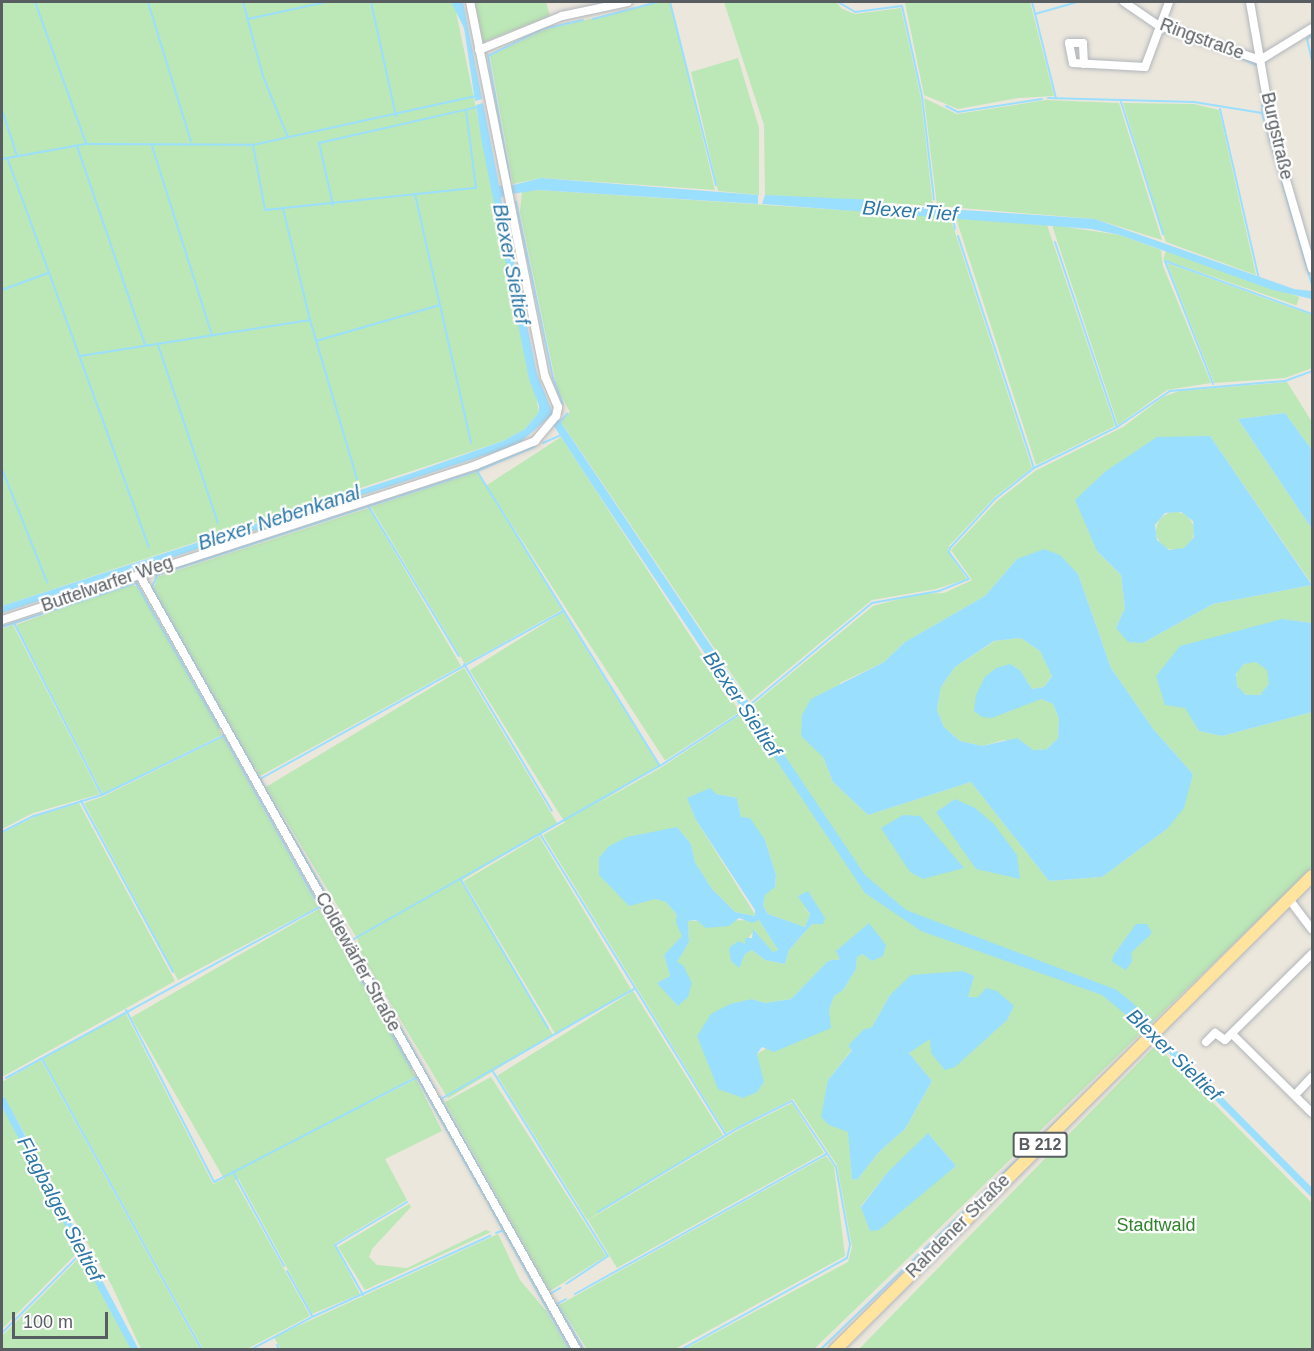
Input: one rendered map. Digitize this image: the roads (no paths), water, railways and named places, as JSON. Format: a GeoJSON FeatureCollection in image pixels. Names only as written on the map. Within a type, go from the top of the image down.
{"type":"FeatureCollection","features":[{"type":"Feature","properties":{"kind":"main road","name":"Rahdener Straße"},"geometry":{"type":"LineString","coordinates":[[835,1350],[1312,876]]}},
{"type":"Feature","properties":{"kind":"street"},"geometry":{"type":"LineString","coordinates":[[470,2],[479,50],[562,16],[628,2]]}},
{"type":"Feature","properties":{"kind":"street","name":"Ringstraße"},"geometry":{"type":"LineString","coordinates":[[1124,2],[1159,26],[1260,60],[1312,28]]}},
{"type":"Feature","properties":{"kind":"street"},"geometry":{"type":"LineString","coordinates":[[1084,63],[1083,43],[1070,43],[1073,63],[1145,67],[1169,2]]}},
{"type":"Feature","properties":{"kind":"street","name":"Burgstraße"},"geometry":{"type":"LineString","coordinates":[[1250,2],[1274,139],[1312,269]]}},
{"type":"Feature","properties":{"kind":"street","name":"Buttelwarfer Weg"},"geometry":{"type":"LineString","coordinates":[[2,620],[476,465],[535,441],[556,416],[558,407],[546,383],[479,50]]}},
{"type":"Feature","properties":{"kind":"street","name":"Coldewärfer Straße"},"geometry":{"type":"LineString","coordinates":[[139,574],[577,1350]]}},
{"type":"Feature","properties":{"kind":"street"},"geometry":{"type":"LineString","coordinates":[[1289,899],[1312,929]]}},
{"type":"Feature","properties":{"kind":"street"},"geometry":{"type":"LineString","coordinates":[[1206,1042],[1215,1033],[1225,1040],[1312,954]]}},
{"type":"Feature","properties":{"kind":"street"},"geometry":{"type":"LineString","coordinates":[[1232,1034],[1312,1113]]}},
{"type":"Feature","properties":{"kind":"street"},"geometry":{"type":"LineString","coordinates":[[1295,1095],[1312,1077]]}},
{"type":"Feature","properties":{"kind":"water"},"geometry":{"type":"Polygon","coordinates":[[[451,2],[463,2],[482,99],[475,101],[464,28],[451,2]]]}},
{"type":"Feature","properties":{"kind":"water","name":"Blexer Nebenkanal"},"geometry":{"type":"Polygon","coordinates":[[[483,103],[499,185],[504,187],[505,195],[501,198],[537,374],[553,414],[522,441],[507,448],[2,613],[2,606],[409,474],[503,441],[525,429],[539,412],[539,406],[529,379],[482,143],[476,105],[483,103]]]}},
{"type":"Feature","properties":{"kind":"water"},"geometry":{"type":"Polygon","coordinates":[[[541,178],[758,195],[758,204],[538,190],[511,194],[509,186],[541,178]]]}},
{"type":"Feature","properties":{"kind":"water","name":"Blexer Tief"},"geometry":{"type":"Polygon","coordinates":[[[765,195],[875,200],[877,204],[1095,219],[1294,289],[1312,291],[1312,299],[1273,290],[1120,235],[1091,229],[762,204],[765,195]]]}},
{"type":"Feature","properties":{"kind":"water"},"geometry":{"type":"Polygon","coordinates":[[[1285,413],[1312,450],[1312,529],[1238,419],[1285,413]]]}},
{"type":"Feature","properties":{"kind":"water"},"geometry":{"type":"Polygon","coordinates":[[[558,418],[865,875],[906,910],[1117,990],[1153,1020],[1143,1029],[1102,995],[921,931],[865,893],[552,423],[558,418]]]}},
{"type":"Feature","properties":{"kind":"water"},"geometry":{"type":"Polygon","coordinates":[[[1210,436],[1312,585],[1213,604],[1143,643],[1128,642],[1116,628],[1125,608],[1121,575],[1097,551],[1075,500],[1106,471],[1157,437],[1210,436]],[[1181,512],[1165,513],[1155,525],[1157,540],[1169,550],[1184,548],[1194,537],[1193,521],[1181,512]]]}},
{"type":"Feature","properties":{"kind":"water"},"geometry":{"type":"Polygon","coordinates":[[[1044,549],[1060,555],[1078,574],[1111,668],[1154,730],[1193,774],[1184,808],[1167,829],[1102,877],[1049,881],[971,782],[868,815],[833,782],[823,757],[801,736],[802,715],[811,699],[884,662],[905,642],[985,596],[1017,559],[1044,549]],[[1021,638],[994,641],[955,667],[941,687],[937,710],[944,727],[960,741],[982,746],[1017,738],[1033,750],[1047,749],[1058,738],[1059,719],[1053,704],[1041,699],[992,718],[982,717],[974,711],[976,695],[985,677],[996,668],[1010,664],[1020,670],[1032,689],[1044,687],[1052,676],[1040,651],[1021,638]]]}},
{"type":"Feature","properties":{"kind":"water"},"geometry":{"type":"Polygon","coordinates":[[[1282,619],[1312,623],[1312,712],[1222,736],[1199,731],[1185,708],[1165,705],[1156,676],[1180,646],[1282,619]],[[1256,662],[1244,664],[1236,674],[1237,686],[1246,695],[1260,695],[1269,684],[1267,670],[1256,662]]]}},
{"type":"Feature","properties":{"kind":"water"},"geometry":{"type":"Polygon","coordinates":[[[710,788],[716,794],[737,798],[741,817],[750,818],[765,840],[776,875],[775,887],[765,895],[763,906],[768,914],[805,927],[810,914],[798,896],[808,891],[825,918],[823,924],[812,924],[789,950],[785,964],[765,960],[752,950],[745,954],[739,968],[731,961],[729,948],[738,941],[745,944],[745,938],[752,938],[753,929],[773,952],[778,950],[759,920],[752,923],[739,918],[729,926],[706,928],[696,920],[688,921],[689,942],[677,962],[683,965],[692,983],[688,997],[678,1006],[657,983],[670,976],[664,955],[682,936],[676,923],[677,915],[666,902],[655,899],[629,906],[599,875],[599,858],[609,846],[627,837],[677,827],[691,844],[695,862],[712,889],[735,912],[755,916],[755,910],[696,820],[687,798],[710,788]]]}},
{"type":"Feature","properties":{"kind":"water"},"geometry":{"type":"Polygon","coordinates":[[[955,799],[975,808],[994,824],[1017,855],[1020,879],[976,869],[936,812],[955,799]]]}},
{"type":"Feature","properties":{"kind":"water"},"geometry":{"type":"Polygon","coordinates":[[[903,815],[920,816],[964,868],[923,879],[910,872],[881,828],[903,815]]]}},
{"type":"Feature","properties":{"kind":"water"},"geometry":{"type":"Polygon","coordinates":[[[869,923],[886,945],[883,956],[872,961],[863,954],[857,957],[856,969],[843,990],[834,996],[829,1010],[831,1028],[774,1052],[762,1047],[757,1054],[764,1082],[757,1092],[743,1098],[718,1089],[697,1036],[711,1014],[730,1004],[752,999],[765,1003],[791,999],[828,961],[840,959],[836,951],[869,923]]]}},
{"type":"Feature","properties":{"kind":"water"},"geometry":{"type":"Polygon","coordinates":[[[1136,924],[1147,924],[1152,933],[1131,953],[1132,961],[1126,970],[1112,962],[1113,956],[1136,924]]]}},
{"type":"Feature","properties":{"kind":"water"},"geometry":{"type":"Polygon","coordinates":[[[963,971],[974,976],[968,997],[978,997],[986,988],[997,991],[1014,1006],[1007,1020],[955,1067],[945,1070],[931,1053],[930,1039],[909,1053],[932,1081],[905,1129],[879,1152],[857,1180],[852,1179],[848,1132],[829,1125],[821,1117],[828,1080],[852,1050],[848,1046],[863,1030],[872,1027],[890,995],[911,975],[963,971]]]}},
{"type":"Feature","properties":{"kind":"water"},"geometry":{"type":"Polygon","coordinates":[[[928,1133],[956,1166],[879,1230],[870,1231],[861,1207],[887,1173],[928,1133]]]}},
{"type":"Feature","properties":{"kind":"waterway"},"geometry":{"type":"LineString","coordinates":[[35,2],[86,143]]}},
{"type":"Feature","properties":{"kind":"waterway"},"geometry":{"type":"LineString","coordinates":[[148,2],[191,142]]}},
{"type":"Feature","properties":{"kind":"waterway"},"geometry":{"type":"LineString","coordinates":[[243,2],[263,76],[287,135]]}},
{"type":"Feature","properties":{"kind":"waterway"},"geometry":{"type":"LineString","coordinates":[[248,19],[326,2]]}},
{"type":"Feature","properties":{"kind":"waterway"},"geometry":{"type":"LineString","coordinates":[[371,2],[396,116]]}},
{"type":"Feature","properties":{"kind":"waterway"},"geometry":{"type":"LineString","coordinates":[[593,19],[658,2]]}},
{"type":"Feature","properties":{"kind":"waterway"},"geometry":{"type":"LineString","coordinates":[[670,2],[716,185]]}},
{"type":"Feature","properties":{"kind":"waterway","name":"Blexer Tief"},"geometry":{"type":"LineString","coordinates":[[838,2],[855,12],[902,6],[922,96],[934,199]]}},
{"type":"Feature","properties":{"kind":"waterway"},"geometry":{"type":"LineString","coordinates":[[1032,2],[1056,98]]}},
{"type":"Feature","properties":{"kind":"waterway"},"geometry":{"type":"LineString","coordinates":[[1035,14],[1077,2]]}},
{"type":"Feature","properties":{"kind":"waterway"},"geometry":{"type":"LineString","coordinates":[[510,179],[488,56],[543,29],[583,20]]}},
{"type":"Feature","properties":{"kind":"waterway"},"geometry":{"type":"LineString","coordinates":[[1312,35],[1307,39],[1312,61]]}},
{"type":"Feature","properties":{"kind":"waterway"},"geometry":{"type":"LineString","coordinates":[[1242,58],[1258,66]]}},
{"type":"Feature","properties":{"kind":"waterway"},"geometry":{"type":"LineString","coordinates":[[1263,95],[1262,113],[1312,285]]}},
{"type":"Feature","properties":{"kind":"waterway"},"geometry":{"type":"LineString","coordinates":[[2,159],[86,144],[253,145],[475,96]]}},
{"type":"Feature","properties":{"kind":"waterway"},"geometry":{"type":"LineString","coordinates":[[1048,98],[1194,102],[1262,113]]}},
{"type":"Feature","properties":{"kind":"waterway"},"geometry":{"type":"LineString","coordinates":[[946,106],[958,112],[1042,99]]}},
{"type":"Feature","properties":{"kind":"waterway"},"geometry":{"type":"LineString","coordinates":[[1121,102],[1163,234]]}},
{"type":"Feature","properties":{"kind":"waterway"},"geometry":{"type":"LineString","coordinates":[[333,205],[319,143],[477,107]]}},
{"type":"Feature","properties":{"kind":"waterway"},"geometry":{"type":"LineString","coordinates":[[1220,109],[1259,279]]}},
{"type":"Feature","properties":{"kind":"waterway"},"geometry":{"type":"LineString","coordinates":[[2,110],[17,156]]}},
{"type":"Feature","properties":{"kind":"waterway"},"geometry":{"type":"LineString","coordinates":[[253,145],[265,210],[476,188],[466,110]]}},
{"type":"Feature","properties":{"kind":"waterway"},"geometry":{"type":"LineString","coordinates":[[77,146],[145,345]]}},
{"type":"Feature","properties":{"kind":"waterway"},"geometry":{"type":"LineString","coordinates":[[152,146],[212,335]]}},
{"type":"Feature","properties":{"kind":"waterway"},"geometry":{"type":"LineString","coordinates":[[8,160],[149,547]]}},
{"type":"Feature","properties":{"kind":"waterway"},"geometry":{"type":"LineString","coordinates":[[415,194],[471,443]]}},
{"type":"Feature","properties":{"kind":"waterway"},"geometry":{"type":"LineString","coordinates":[[516,202],[553,378],[563,404]]}},
{"type":"Feature","properties":{"kind":"waterway","name":"Blexer Nebenkanal"},"geometry":{"type":"LineString","coordinates":[[283,209],[310,320],[357,479]]}},
{"type":"Feature","properties":{"kind":"waterway","name":"Blexer Tief"},"geometry":{"type":"LineString","coordinates":[[953,217],[955,229]]}},
{"type":"Feature","properties":{"kind":"waterway"},"geometry":{"type":"LineString","coordinates":[[958,236],[1034,468]]}},
{"type":"Feature","properties":{"kind":"waterway"},"geometry":{"type":"LineString","coordinates":[[1055,242],[1117,427]]}},
{"type":"Feature","properties":{"kind":"waterway"},"geometry":{"type":"LineString","coordinates":[[1213,384],[1165,261],[1312,314]]}},
{"type":"Feature","properties":{"kind":"waterway"},"geometry":{"type":"LineString","coordinates":[[2,290],[48,273]]}},
{"type":"Feature","properties":{"kind":"waterway"},"geometry":{"type":"LineString","coordinates":[[316,341],[440,305]]}},
{"type":"Feature","properties":{"kind":"waterway"},"geometry":{"type":"LineString","coordinates":[[80,356],[310,320]]}},
{"type":"Feature","properties":{"kind":"waterway","name":"Blexer Nebenkanal"},"geometry":{"type":"LineString","coordinates":[[158,345],[218,523]]}},
{"type":"Feature","properties":{"kind":"waterway"},"geometry":{"type":"LineString","coordinates":[[751,704],[872,603],[939,591],[969,579],[949,552],[950,548],[995,499],[1034,468],[1117,427],[1170,391],[1285,381],[1312,371]]}},
{"type":"Feature","properties":{"kind":"waterway"},"geometry":{"type":"LineString","coordinates":[[559,423],[568,413]]}},
{"type":"Feature","properties":{"kind":"waterway"},"geometry":{"type":"LineString","coordinates":[[543,443],[563,434]]}},
{"type":"Feature","properties":{"kind":"waterway","name":"Blexer Nebenkanal"},"geometry":{"type":"LineString","coordinates":[[254,768],[152,587],[157,575],[477,471],[534,447]]}},
{"type":"Feature","properties":{"kind":"waterway"},"geometry":{"type":"LineString","coordinates":[[2,469],[47,582]]}},
{"type":"Feature","properties":{"kind":"waterway"},"geometry":{"type":"LineString","coordinates":[[477,471],[660,766]]}},
{"type":"Feature","properties":{"kind":"waterway","name":"Blexer Nebenkanal"},"geometry":{"type":"LineString","coordinates":[[369,507],[459,656]]}},
{"type":"Feature","properties":{"kind":"waterway"},"geometry":{"type":"LineString","coordinates":[[2,627],[136,583],[219,728]]}},
{"type":"Feature","properties":{"kind":"waterway"},"geometry":{"type":"LineString","coordinates":[[260,779],[563,611]]}},
{"type":"Feature","properties":{"kind":"waterway"},"geometry":{"type":"LineString","coordinates":[[14,623],[102,795]]}},
{"type":"Feature","properties":{"kind":"waterway"},"geometry":{"type":"LineString","coordinates":[[464,664],[552,811]]}},
{"type":"Feature","properties":{"kind":"waterway"},"geometry":{"type":"LineString","coordinates":[[352,940],[660,766],[738,715]]}},
{"type":"Feature","properties":{"kind":"waterway"},"geometry":{"type":"LineString","coordinates":[[223,735],[315,899]]}},
{"type":"Feature","properties":{"kind":"waterway"},"geometry":{"type":"LineString","coordinates":[[2,832],[34,816],[102,795],[223,736]]}},
{"type":"Feature","properties":{"kind":"waterway"},"geometry":{"type":"LineString","coordinates":[[256,772],[346,930]]}},
{"type":"Feature","properties":{"kind":"waterway"},"geometry":{"type":"LineString","coordinates":[[81,801],[173,972]]}},
{"type":"Feature","properties":{"kind":"waterway"},"geometry":{"type":"LineString","coordinates":[[540,834],[726,1135]]}},
{"type":"Feature","properties":{"kind":"waterway"},"geometry":{"type":"LineString","coordinates":[[460,878],[548,1028]]}},
{"type":"Feature","properties":{"kind":"waterway"},"geometry":{"type":"LineString","coordinates":[[6,1078],[320,907]]}},
{"type":"Feature","properties":{"kind":"waterway"},"geometry":{"type":"LineString","coordinates":[[321,908],[411,1068]]}},
{"type":"Feature","properties":{"kind":"waterway"},"geometry":{"type":"LineString","coordinates":[[351,939],[435,1089]]}},
{"type":"Feature","properties":{"kind":"waterway"},"geometry":{"type":"LineString","coordinates":[[441,1099],[634,989]]}},
{"type":"Feature","properties":{"kind":"waterway"},"geometry":{"type":"LineString","coordinates":[[126,1010],[214,1182],[417,1077]]}},
{"type":"Feature","properties":{"kind":"waterway","name":"Blexer Sieltief"},"geometry":{"type":"LineString","coordinates":[[1140,1019],[1312,1193]]}},
{"type":"Feature","properties":{"kind":"waterway"},"geometry":{"type":"LineString","coordinates":[[42,1059],[202,1350]]}},
{"type":"Feature","properties":{"kind":"waterway"},"geometry":{"type":"LineString","coordinates":[[492,1070],[608,1256],[566,1284]]}},
{"type":"Feature","properties":{"kind":"waterway"},"geometry":{"type":"LineString","coordinates":[[416,1076],[486,1199]]}},
{"type":"Feature","properties":{"kind":"waterway"},"geometry":{"type":"LineString","coordinates":[[440,1097],[550,1294],[560,1288]]}},
{"type":"Feature","properties":{"kind":"waterway","name":"Flagbalger Sieltief"},"geometry":{"type":"LineString","coordinates":[[2,1100],[135,1350]]}},
{"type":"Feature","properties":{"kind":"waterway"},"geometry":{"type":"LineString","coordinates":[[598,1212],[738,1128],[792,1101],[836,1167],[850,1245],[847,1258],[680,1350]]}},
{"type":"Feature","properties":{"kind":"waterway"},"geometry":{"type":"LineString","coordinates":[[820,1350],[1074,1105]]}},
{"type":"Feature","properties":{"kind":"waterway"},"geometry":{"type":"LineString","coordinates":[[575,1294],[827,1154]]}},
{"type":"Feature","properties":{"kind":"waterway"},"geometry":{"type":"LineString","coordinates":[[233,1172],[284,1266]]}},
{"type":"Feature","properties":{"kind":"waterway"},"geometry":{"type":"LineString","coordinates":[[363,1295],[335,1245],[407,1202]]}},
{"type":"Feature","properties":{"kind":"waterway"},"geometry":{"type":"LineString","coordinates":[[488,1203],[570,1350]]}},
{"type":"Feature","properties":{"kind":"waterway"},"geometry":{"type":"LineString","coordinates":[[496,1233],[504,1230]]}},
{"type":"Feature","properties":{"kind":"waterway"},"geometry":{"type":"LineString","coordinates":[[250,1350],[312,1317],[490,1236]]}},
{"type":"Feature","properties":{"kind":"waterway"},"geometry":{"type":"LineString","coordinates":[[2,1333],[84,1250]]}},
{"type":"Feature","properties":{"kind":"waterway"},"geometry":{"type":"LineString","coordinates":[[287,1271],[312,1316]]}},
{"type":"Feature","properties":{"kind":"waterway"},"geometry":{"type":"LineString","coordinates":[[566,1299],[557,1304],[584,1350]]}},
{"type":"Feature","properties":{"kind":"waterway"},"geometry":{"type":"LineString","coordinates":[[277,1345],[279,1350]]}},
{"type":"Feature","properties":{"kind":"park label","name":"Stadtwald"},"geometry":{"type":"Point","coordinates":[1156,1225]}}]}
